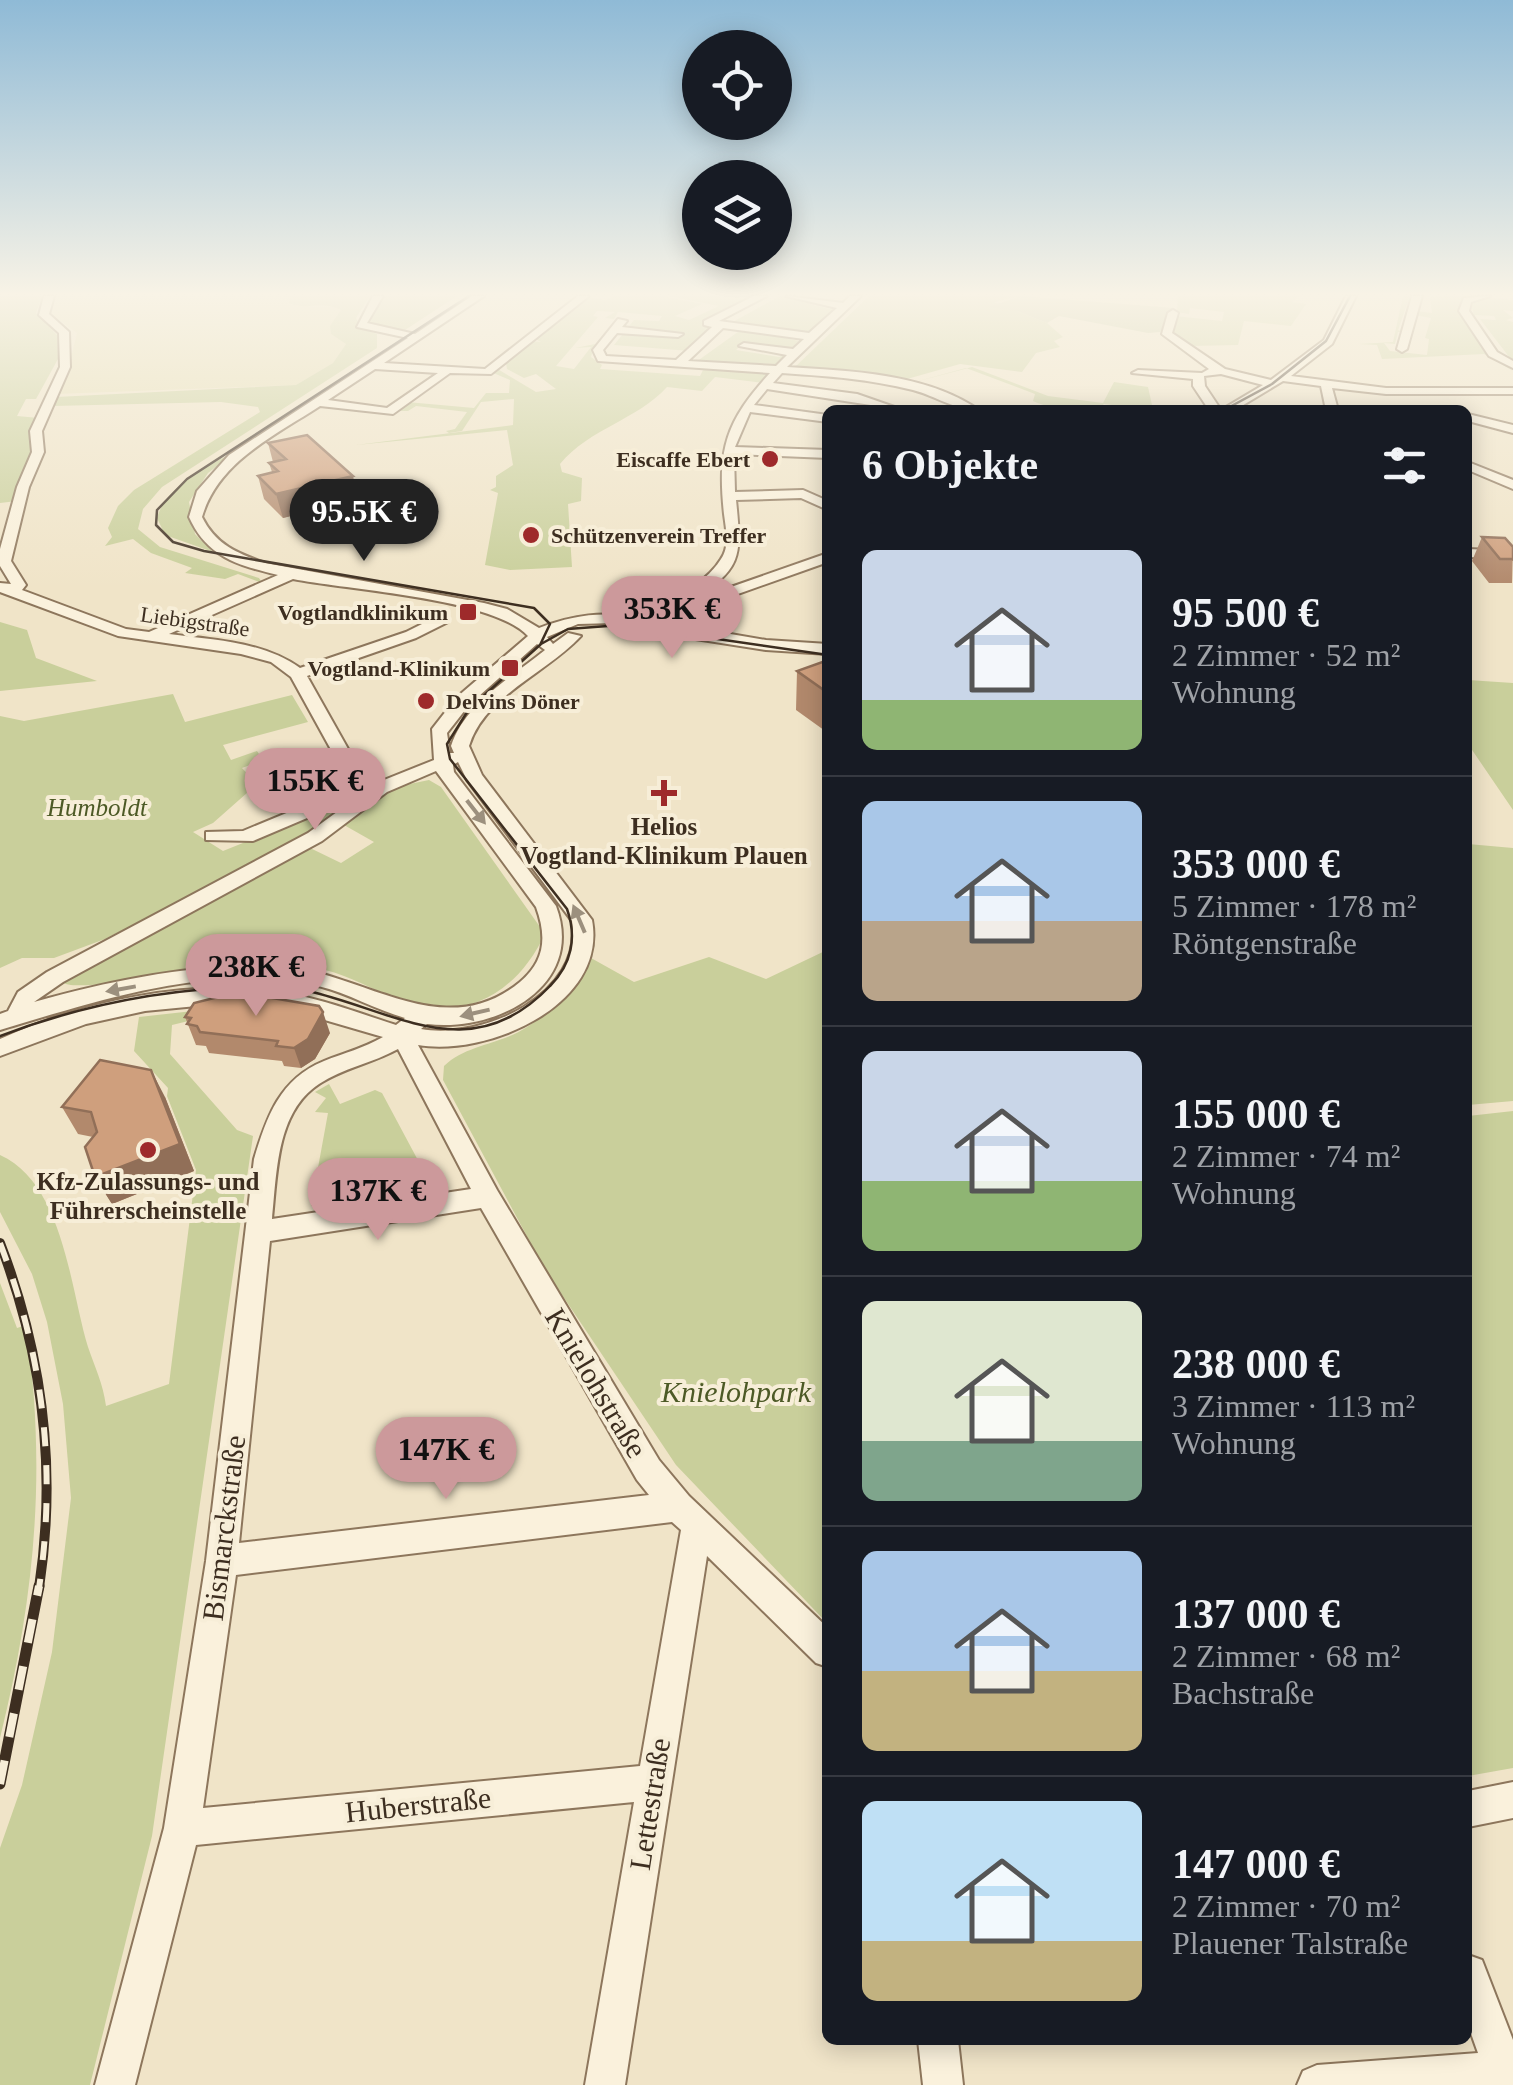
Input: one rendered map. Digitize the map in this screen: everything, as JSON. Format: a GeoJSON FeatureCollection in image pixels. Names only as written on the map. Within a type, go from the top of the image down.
{"type":"FeatureCollection","features":[{"type":"Feature","properties":{"kind":"street"},"geometry":{"type":"LineString","coordinates":[[5,589],[18,585],[5,568],[5,555],[23,487],[38,452],[36,431],[52,393]]}},
{"type":"Feature","properties":{"kind":"street"},"geometry":{"type":"LineString","coordinates":[[329,393],[222,468],[205,485],[196,506],[199,529],[217,548],[255,566],[479,607],[534,637]]}},
{"type":"Feature","properties":{"kind":"street"},"geometry":{"type":"LineString","coordinates":[[316,402],[390,412],[416,393]]}},
{"type":"Feature","properties":{"kind":"street"},"geometry":{"type":"LineString","coordinates":[[637,626],[717,575],[731,557],[729,450],[735,428],[761,393]]}},
{"type":"Feature","properties":{"kind":"street"},"geometry":{"type":"LineString","coordinates":[[826,393],[881,405]]}},
{"type":"Feature","properties":{"kind":"street"},"geometry":{"type":"LineString","coordinates":[[925,393],[956,405]]}},
{"type":"Feature","properties":{"kind":"street"},"geometry":{"type":"LineString","coordinates":[[1391,393],[1418,405]]}},
{"type":"Feature","properties":{"kind":"street"},"geometry":{"type":"LineString","coordinates":[[748,408],[822,418]]}},
{"type":"Feature","properties":{"kind":"street"},"geometry":{"type":"LineString","coordinates":[[1472,419],[1513,429]]}},
{"type":"Feature","properties":{"kind":"street"},"geometry":{"type":"LineString","coordinates":[[757,451],[762,436]]}},
{"type":"Feature","properties":{"kind":"street"},"geometry":{"type":"LineString","coordinates":[[729,450],[822,457]]}},
{"type":"Feature","properties":{"kind":"street"},"geometry":{"type":"LineString","coordinates":[[1472,468],[1513,485]]}},
{"type":"Feature","properties":{"kind":"street"},"geometry":{"type":"LineString","coordinates":[[731,496],[803,494],[822,503]]}},
{"type":"Feature","properties":{"kind":"street"},"geometry":{"type":"LineString","coordinates":[[1472,553],[1513,556]]}},
{"type":"Feature","properties":{"kind":"street"},"geometry":{"type":"LineString","coordinates":[[662,609],[677,611],[822,558]]}},
{"type":"Feature","properties":{"kind":"street"},"geometry":{"type":"LineString","coordinates":[[146,638],[290,574]]}},
{"type":"Feature","properties":{"kind":"street","name":"Liebigstraße"},"geometry":{"type":"LineString","coordinates":[[5,589],[146,638],[262,654],[298,674]]}},
{"type":"Feature","properties":{"kind":"street"},"geometry":{"type":"LineString","coordinates":[[374,790],[354,775],[298,674],[411,635],[443,619]]}},
{"type":"Feature","properties":{"kind":"street"},"geometry":{"type":"LineString","coordinates":[[637,626],[744,651],[822,658]]}},
{"type":"Feature","properties":{"kind":"street"},"geometry":{"type":"LineString","coordinates":[[8,1018],[137,986],[250,975],[313,978],[412,1026],[501,1006],[538,978],[557,944],[557,928],[451,759],[438,734],[442,724],[534,637],[568,629],[637,626],[822,649]]}},
{"type":"Feature","properties":{"kind":"street"},"geometry":{"type":"LineString","coordinates":[[213,836],[246,837],[451,759],[472,718],[534,637],[568,629]]}},
{"type":"Feature","properties":{"kind":"street"},"geometry":{"type":"LineString","coordinates":[[420,1074],[442,1052],[466,1038],[517,1019],[558,992],[569,978],[586,936],[576,906],[451,759]]}},
{"type":"Feature","properties":{"kind":"street"},"geometry":{"type":"LineString","coordinates":[[8,1018],[39,988],[132,931],[315,837],[374,790]]}},
{"type":"Feature","properties":{"kind":"street"},"geometry":{"type":"LineString","coordinates":[[0,1048],[90,1014],[238,996],[292,1000],[466,1038]]}},
{"type":"Feature","properties":{"kind":"street","name":"Knielohstraße"},"geometry":{"type":"LineString","coordinates":[[412,1026],[420,1074],[648,1470],[687,1515],[822,1645]]}},
{"type":"Feature","properties":{"kind":"street","name":"Bismarckstraße"},"geometry":{"type":"LineString","coordinates":[[115,2085],[182,1828],[222,1561],[269,1145],[288,1096],[308,1078],[412,1026]]}},
{"type":"Feature","properties":{"kind":"street"},"geometry":{"type":"LineString","coordinates":[[257,1232],[488,1196]]}},
{"type":"Feature","properties":{"kind":"street"},"geometry":{"type":"LineString","coordinates":[[222,1561],[687,1515]]}},
{"type":"Feature","properties":{"kind":"street","name":"Lettestraße"},"geometry":{"type":"LineString","coordinates":[[605,2085],[654,1782],[687,1515]]}},
{"type":"Feature","properties":{"kind":"street","name":"Huberstraße"},"geometry":{"type":"LineString","coordinates":[[182,1828],[654,1782]]}},
{"type":"Feature","properties":{"kind":"street"},"geometry":{"type":"LineString","coordinates":[[1472,1808],[1513,1800]]}},
{"type":"Feature","properties":{"kind":"street"},"geometry":{"type":"LineString","coordinates":[[1317,2085],[1508,2078],[1472,1984]]}},
{"type":"Feature","properties":{"kind":"street"},"geometry":{"type":"LineString","coordinates":[[939,2045],[943,2085]]}},
{"type":"Feature","properties":{"kind":"green space"},"geometry":{"type":"Polygon","coordinates":[[[0,393],[39,393],[36,399],[26,399],[17,416],[39,418],[29,432],[35,451],[17,501],[0,503],[0,393]]]}},
{"type":"Feature","properties":{"kind":"green space"},"geometry":{"type":"Polygon","coordinates":[[[307,393],[162,487],[143,509],[138,529],[160,547],[259,578],[262,583],[238,574],[225,579],[185,573],[192,568],[151,553],[133,539],[105,546],[112,537],[108,528],[118,506],[134,490],[260,412],[258,407],[221,402],[53,406],[56,397],[307,393]]]}},
{"type":"Feature","properties":{"kind":"green space"},"geometry":{"type":"Polygon","coordinates":[[[486,393],[660,393],[585,441],[560,464],[562,472],[582,478],[581,501],[568,504],[572,567],[510,570],[485,565],[498,493],[490,490],[496,487],[496,476],[513,465],[507,430],[356,445],[513,425],[514,399],[481,402],[462,431],[449,433],[446,431],[455,429],[467,412],[416,406],[396,411],[407,402],[474,408],[486,393]]]}},
{"type":"Feature","properties":{"kind":"green space"},"geometry":{"type":"Polygon","coordinates":[[[1108,393],[1149,393],[1152,405],[1046,405],[1033,401],[1035,394],[1103,403],[1108,393]]]}},
{"type":"Feature","properties":{"kind":"green space"},"geometry":{"type":"Polygon","coordinates":[[[241,448],[208,473],[189,502],[195,534],[213,552],[165,535],[157,518],[170,495],[192,476],[241,448]]]}},
{"type":"Feature","properties":{"kind":"green space"},"geometry":{"type":"Polygon","coordinates":[[[0,622],[27,630],[36,658],[97,681],[0,691],[0,622]]]}},
{"type":"Feature","properties":{"kind":"green space"},"geometry":{"type":"Polygon","coordinates":[[[1472,680],[1513,683],[1513,810],[1472,750],[1472,680]]]}},
{"type":"Feature","properties":{"kind":"green space","name":"Humboldt"},"geometry":{"type":"Polygon","coordinates":[[[173,694],[185,722],[292,695],[308,722],[223,745],[231,760],[257,751],[263,760],[242,768],[257,784],[213,823],[193,832],[223,851],[361,796],[306,837],[105,939],[54,958],[22,958],[0,968],[0,716],[24,721],[173,694]]]}},
{"type":"Feature","properties":{"kind":"green space"},"geometry":{"type":"Polygon","coordinates":[[[429,780],[441,787],[545,934],[519,974],[484,999],[464,1006],[419,1006],[334,973],[282,965],[210,968],[87,985],[61,982],[308,847],[341,863],[374,842],[344,825],[395,787],[429,780]]]}},
{"type":"Feature","properties":{"kind":"green space"},"geometry":{"type":"Polygon","coordinates":[[[1472,844],[1513,848],[1513,1101],[1472,1105],[1472,844]]]}},
{"type":"Feature","properties":{"kind":"green space","name":"Knielohpark"},"geometry":{"type":"Polygon","coordinates":[[[822,952],[822,1618],[676,1465],[544,1268],[443,1080],[444,1066],[453,1059],[517,1033],[536,1021],[591,958],[634,982],[709,957],[766,979],[822,952]]]}},
{"type":"Feature","properties":{"kind":"green space"},"geometry":{"type":"Polygon","coordinates":[[[202,1010],[209,1016],[172,1025],[170,1054],[237,1130],[253,1136],[152,1836],[90,2085],[0,2085],[0,1848],[22,1785],[52,1652],[71,1498],[63,1404],[47,1322],[32,1274],[0,1212],[0,1155],[21,1169],[51,1213],[106,1406],[169,1384],[196,1170],[167,1096],[168,1088],[134,1051],[139,1017],[202,1010]]]}},
{"type":"Feature","properties":{"kind":"green space"},"geometry":{"type":"Polygon","coordinates":[[[329,1084],[340,1104],[375,1090],[382,1093],[436,1194],[398,1199],[398,1173],[341,1181],[339,1207],[311,1206],[328,1113],[315,1112],[326,1098],[315,1092],[329,1084]]]}},
{"type":"Feature","properties":{"kind":"green space"},"geometry":{"type":"Polygon","coordinates":[[[1513,1111],[1513,1768],[1472,1775],[1472,1116],[1513,1111]]]}},
{"type":"Feature","properties":{"kind":"green space"},"geometry":{"type":"Polygon","coordinates":[[[0,1283],[17,1328],[26,1325],[36,1431],[36,1482],[22,1634],[0,1738],[0,1283]]]}},
{"type":"Feature","properties":{"kind":"building"},"geometry":{"type":"Polygon","coordinates":[[[307,435],[353,476],[276,494],[258,476],[278,471],[269,463],[286,459],[268,443],[307,435]]]}},
{"type":"Feature","properties":{"kind":"building"},"geometry":{"type":"Polygon","coordinates":[[[1482,537],[1505,538],[1513,547],[1513,559],[1500,559],[1482,537]]]}},
{"type":"Feature","properties":{"kind":"building"},"geometry":{"type":"Polygon","coordinates":[[[822,662],[822,689],[797,671],[822,662]]]}},
{"type":"Feature","properties":{"kind":"building"},"geometry":{"type":"Polygon","coordinates":[[[255,995],[319,1006],[323,1012],[308,1039],[294,1048],[276,1046],[278,1041],[200,1032],[197,1026],[187,1024],[191,1018],[185,1017],[194,1003],[222,996],[255,995]]]}},
{"type":"Feature","properties":{"kind":"building"},"geometry":{"type":"Polygon","coordinates":[[[100,1060],[151,1070],[180,1144],[95,1177],[85,1147],[97,1132],[91,1112],[62,1107],[100,1060]]]}},
{"type":"Feature","properties":{"kind":"tram line"},"geometry":{"type":"LineString","coordinates":[[319,393],[187,479],[157,510],[156,525],[173,542],[204,551],[534,608],[550,624],[540,645]]}},
{"type":"Feature","properties":{"kind":"tram line"},"geometry":{"type":"LineString","coordinates":[[1233,405],[1255,393]]}},
{"type":"Feature","properties":{"kind":"tram line"},"geometry":{"type":"LineString","coordinates":[[540,645],[568,629],[621,625],[822,654]]}},
{"type":"Feature","properties":{"kind":"tram line"},"geometry":{"type":"LineString","coordinates":[[0,1036],[121,1001],[247,987],[308,991],[432,1027],[462,1029],[491,1025],[521,1011],[550,986],[568,959],[572,930],[567,909],[450,759],[447,744],[469,709],[540,645]]}},
{"type":"Feature","properties":{"kind":"railway"},"geometry":{"type":"LineString","coordinates":[[0,1243],[27,1327],[42,1413],[47,1500],[39,1588]]}},
{"type":"Feature","properties":{"kind":"railway"},"geometry":{"type":"LineString","coordinates":[[0,1784],[39,1586]]}},
{"type":"Feature","properties":{"kind":"place","name":"Eiscaffe Ebert"},"geometry":{"type":"Point","coordinates":[770,459]}},
{"type":"Feature","properties":{"kind":"place","name":"Schützenverein Treffer"},"geometry":{"type":"Point","coordinates":[531,535]}},
{"type":"Feature","properties":{"kind":"place","name":"Vogtlandklinikum"},"geometry":{"type":"Point","coordinates":[468,612]}},
{"type":"Feature","properties":{"kind":"place","name":"Vogtland-Klinikum"},"geometry":{"type":"Point","coordinates":[510,668]}},
{"type":"Feature","properties":{"kind":"place","name":"Delvins Döner"},"geometry":{"type":"Point","coordinates":[426,701]}},
{"type":"Feature","properties":{"kind":"place","name":"Helios Vogtland-Klinikum Plauen"},"geometry":{"type":"Point","coordinates":[664,793]}},
{"type":"Feature","properties":{"kind":"place","name":"Kfz-Zulassungs- und Führerscheinstelle"},"geometry":{"type":"Point","coordinates":[148,1150]}}]}
